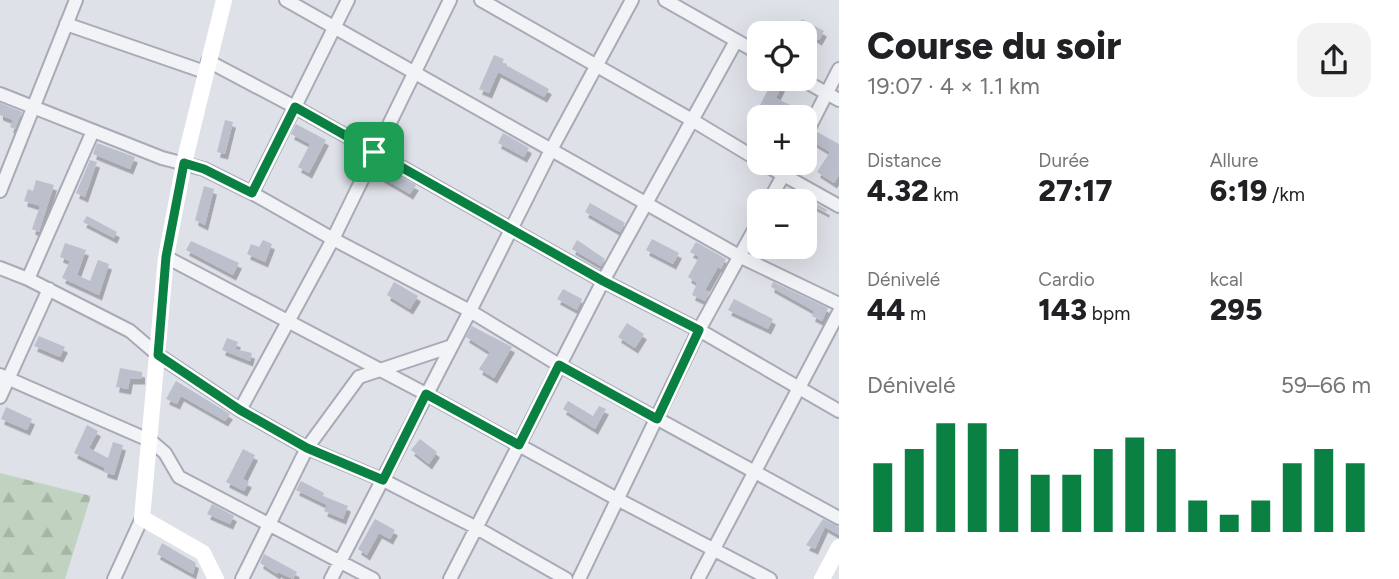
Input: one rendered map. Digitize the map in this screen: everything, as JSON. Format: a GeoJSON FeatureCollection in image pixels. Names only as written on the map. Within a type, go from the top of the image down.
{"type":"FeatureCollection","features":[{"type":"Feature","properties":{"kind":"main road"},"geometry":{"type":"LineString","coordinates":[[216,579],[203,553],[142,518],[166,257],[184,163],[224,0]]}},
{"type":"Feature","properties":{"kind":"main road"},"geometry":{"type":"LineString","coordinates":[[822,579],[839,548]]}},
{"type":"Feature","properties":{"kind":"street"},"geometry":{"type":"LineString","coordinates":[[0,191],[76,0]]}},
{"type":"Feature","properties":{"kind":"street"},"geometry":{"type":"LineString","coordinates":[[286,0],[739,256],[839,304]]}},
{"type":"Feature","properties":{"kind":"street"},"geometry":{"type":"LineString","coordinates":[[252,193],[348,0]]}},
{"type":"Feature","properties":{"kind":"street"},"geometry":{"type":"LineString","coordinates":[[240,410],[333,239],[450,0]]}},
{"type":"Feature","properties":{"kind":"street"},"geometry":{"type":"LineString","coordinates":[[481,0],[747,153]]}},
{"type":"Feature","properties":{"kind":"street"},"geometry":{"type":"LineString","coordinates":[[331,579],[552,148],[632,0]]}},
{"type":"Feature","properties":{"kind":"street"},"geometry":{"type":"LineString","coordinates":[[666,0],[747,47]]}},
{"type":"Feature","properties":{"kind":"street"},"geometry":{"type":"LineString","coordinates":[[66,24],[207,67],[295,107],[510,230],[699,330],[839,411]]}},
{"type":"Feature","properties":{"kind":"street"},"geometry":{"type":"LineString","coordinates":[[450,579],[645,202],[737,41]]}},
{"type":"Feature","properties":{"kind":"street"},"geometry":{"type":"LineString","coordinates":[[817,119],[833,97],[839,69]]}},
{"type":"Feature","properties":{"kind":"street"},"geometry":{"type":"LineString","coordinates":[[817,88],[833,97]]}},
{"type":"Feature","properties":{"kind":"street"},"geometry":{"type":"LineString","coordinates":[[0,94],[162,158],[204,169],[252,193],[470,311],[559,365],[839,518]]}},
{"type":"Feature","properties":{"kind":"street"},"geometry":{"type":"LineString","coordinates":[[28,279],[93,131]]}},
{"type":"Feature","properties":{"kind":"street"},"geometry":{"type":"LineString","coordinates":[[776,189],[783,176],[839,206]]}},
{"type":"Feature","properties":{"kind":"street"},"geometry":{"type":"LineString","coordinates":[[579,579],[699,330],[747,242]]}},
{"type":"Feature","properties":{"kind":"street"},"geometry":{"type":"LineString","coordinates":[[166,257],[770,579]]}},
{"type":"Feature","properties":{"kind":"street"},"geometry":{"type":"LineString","coordinates":[[0,268],[49,289],[130,331],[158,355],[240,410],[307,448],[383,480],[475,527],[566,579]]}},
{"type":"Feature","properties":{"kind":"street"},"geometry":{"type":"LineString","coordinates":[[0,397],[4,377],[49,289]]}},
{"type":"Feature","properties":{"kind":"street"},"geometry":{"type":"LineString","coordinates":[[698,579],[839,312]]}},
{"type":"Feature","properties":{"kind":"street"},"geometry":{"type":"LineString","coordinates":[[242,579],[307,448],[359,377],[452,346]]}},
{"type":"Feature","properties":{"kind":"street"},"geometry":{"type":"LineString","coordinates":[[4,377],[151,442],[165,453],[179,477],[373,579]]}},
{"type":"Feature","properties":{"kind":"street"},"geometry":{"type":"LineString","coordinates":[[114,579],[142,518]]}},
{"type":"Feature","properties":{"kind":"green space"},"geometry":{"type":"Polygon","coordinates":[[[0,473],[91,496],[65,579],[0,579],[0,473]]]}},
{"type":"Feature","properties":{"kind":"building"},"geometry":{"type":"Polygon","coordinates":[[[817,27],[824,31],[819,40],[817,39],[817,27]]]}},
{"type":"Feature","properties":{"kind":"building"},"geometry":{"type":"Polygon","coordinates":[[[494,55],[504,59],[502,63],[549,89],[544,97],[498,72],[489,93],[479,89],[494,55]]]}},
{"type":"Feature","properties":{"kind":"building"},"geometry":{"type":"Polygon","coordinates":[[[767,91],[780,91],[776,98],[790,105],[760,105],[767,91]]]}},
{"type":"Feature","properties":{"kind":"building"},"geometry":{"type":"Polygon","coordinates":[[[0,103],[22,112],[15,129],[10,127],[13,120],[0,115],[0,103]]]}},
{"type":"Feature","properties":{"kind":"building"},"geometry":{"type":"Polygon","coordinates":[[[225,120],[233,122],[225,154],[217,152],[225,120]]]}},
{"type":"Feature","properties":{"kind":"building"},"geometry":{"type":"Polygon","coordinates":[[[296,124],[326,140],[309,173],[298,167],[310,144],[291,134],[296,124]]]}},
{"type":"Feature","properties":{"kind":"building"},"geometry":{"type":"Polygon","coordinates":[[[817,132],[839,144],[839,175],[834,183],[817,172],[830,152],[817,144],[817,132]]]}},
{"type":"Feature","properties":{"kind":"building"},"geometry":{"type":"Polygon","coordinates":[[[503,133],[529,148],[524,157],[498,143],[503,133]]]}},
{"type":"Feature","properties":{"kind":"building"},"geometry":{"type":"Polygon","coordinates":[[[97,143],[135,157],[130,169],[93,154],[97,143]]]}},
{"type":"Feature","properties":{"kind":"building"},"geometry":{"type":"Polygon","coordinates":[[[90,160],[97,162],[85,197],[76,193],[90,160]]]}},
{"type":"Feature","properties":{"kind":"building"},"geometry":{"type":"Polygon","coordinates":[[[381,166],[416,185],[410,194],[376,174],[381,166]]]}},
{"type":"Feature","properties":{"kind":"building"},"geometry":{"type":"Polygon","coordinates":[[[36,180],[54,185],[39,232],[32,229],[40,206],[24,201],[28,189],[33,191],[36,180]]]}},
{"type":"Feature","properties":{"kind":"building"},"geometry":{"type":"Polygon","coordinates":[[[204,186],[214,189],[205,225],[195,220],[204,186]]]}},
{"type":"Feature","properties":{"kind":"building"},"geometry":{"type":"Polygon","coordinates":[[[590,203],[625,223],[620,232],[585,212],[590,203]]]}},
{"type":"Feature","properties":{"kind":"building"},"geometry":{"type":"Polygon","coordinates":[[[87,216],[117,232],[114,238],[83,222],[87,216]]]}},
{"type":"Feature","properties":{"kind":"building"},"geometry":{"type":"Polygon","coordinates":[[[652,239],[679,253],[673,264],[646,250],[652,239]]]}},
{"type":"Feature","properties":{"kind":"building"},"geometry":{"type":"Polygon","coordinates":[[[263,240],[272,244],[265,262],[247,254],[251,244],[259,247],[263,240]]]}},
{"type":"Feature","properties":{"kind":"building"},"geometry":{"type":"Polygon","coordinates":[[[577,240],[605,259],[601,266],[572,249],[577,240]]]}},
{"type":"Feature","properties":{"kind":"building"},"geometry":{"type":"Polygon","coordinates":[[[191,241],[239,263],[233,275],[186,250],[191,241]]]}},
{"type":"Feature","properties":{"kind":"building"},"geometry":{"type":"Polygon","coordinates":[[[696,242],[726,259],[721,269],[718,267],[705,290],[710,292],[705,301],[692,295],[697,283],[688,277],[699,257],[690,252],[696,242]]]}},
{"type":"Feature","properties":{"kind":"building"},"geometry":{"type":"Polygon","coordinates":[[[65,243],[86,250],[77,275],[90,281],[98,260],[109,264],[99,295],[62,278],[70,261],[60,257],[65,243]]]}},
{"type":"Feature","properties":{"kind":"building"},"geometry":{"type":"Polygon","coordinates":[[[394,282],[418,296],[410,309],[387,295],[394,282]]]}},
{"type":"Feature","properties":{"kind":"building"},"geometry":{"type":"Polygon","coordinates":[[[773,282],[828,308],[822,321],[812,316],[814,311],[771,287],[773,282]]]}},
{"type":"Feature","properties":{"kind":"building"},"geometry":{"type":"Polygon","coordinates":[[[563,289],[582,299],[577,310],[557,299],[563,289]]]}},
{"type":"Feature","properties":{"kind":"building"},"geometry":{"type":"Polygon","coordinates":[[[734,299],[773,319],[768,329],[728,310],[734,299]]]}},
{"type":"Feature","properties":{"kind":"building"},"geometry":{"type":"Polygon","coordinates":[[[627,323],[644,334],[635,348],[618,337],[627,323]]]}},
{"type":"Feature","properties":{"kind":"building"},"geometry":{"type":"Polygon","coordinates":[[[472,326],[512,347],[494,378],[479,369],[490,352],[466,337],[472,326]]]}},
{"type":"Feature","properties":{"kind":"building"},"geometry":{"type":"Polygon","coordinates":[[[39,336],[65,347],[60,357],[34,346],[39,336]]]}},
{"type":"Feature","properties":{"kind":"building"},"geometry":{"type":"Polygon","coordinates":[[[227,338],[238,342],[235,349],[252,353],[250,361],[222,350],[227,338]]]}},
{"type":"Feature","properties":{"kind":"building"},"geometry":{"type":"Polygon","coordinates":[[[120,368],[142,372],[142,379],[130,379],[128,389],[116,387],[120,368]]]}},
{"type":"Feature","properties":{"kind":"building"},"geometry":{"type":"Polygon","coordinates":[[[176,381],[230,414],[225,421],[181,396],[177,404],[166,399],[176,381]]]}},
{"type":"Feature","properties":{"kind":"building"},"geometry":{"type":"Polygon","coordinates":[[[568,401],[593,416],[599,406],[606,409],[595,429],[563,409],[568,401]]]}},
{"type":"Feature","properties":{"kind":"building"},"geometry":{"type":"Polygon","coordinates":[[[6,407],[32,419],[27,430],[1,419],[6,407]]]}},
{"type":"Feature","properties":{"kind":"building"},"geometry":{"type":"Polygon","coordinates":[[[87,425],[98,431],[89,448],[108,458],[113,442],[123,445],[114,475],[104,472],[105,468],[74,453],[87,425]]]}},
{"type":"Feature","properties":{"kind":"building"},"geometry":{"type":"Polygon","coordinates":[[[420,439],[437,452],[429,464],[411,450],[420,439]]]}},
{"type":"Feature","properties":{"kind":"building"},"geometry":{"type":"Polygon","coordinates":[[[243,449],[255,455],[243,479],[249,482],[244,491],[226,482],[243,449]]]}},
{"type":"Feature","properties":{"kind":"building"},"geometry":{"type":"Polygon","coordinates":[[[301,481],[324,493],[323,496],[348,506],[343,519],[324,511],[327,505],[296,490],[301,481]]]}},
{"type":"Feature","properties":{"kind":"building"},"geometry":{"type":"Polygon","coordinates":[[[212,504],[234,516],[230,524],[207,514],[212,504]]]}},
{"type":"Feature","properties":{"kind":"building"},"geometry":{"type":"Polygon","coordinates":[[[375,519],[395,530],[390,539],[379,533],[367,555],[358,549],[375,519]]]}},
{"type":"Feature","properties":{"kind":"building"},"geometry":{"type":"Polygon","coordinates":[[[823,519],[839,527],[839,535],[825,527],[815,549],[806,545],[823,519]]]}},
{"type":"Feature","properties":{"kind":"building"},"geometry":{"type":"Polygon","coordinates":[[[162,543],[196,563],[193,574],[157,554],[162,543]]]}},
{"type":"Feature","properties":{"kind":"building"},"geometry":{"type":"Polygon","coordinates":[[[264,554],[297,572],[293,579],[278,572],[277,574],[260,563],[264,554]]]}},
{"type":"Feature","properties":{"kind":"route"},"geometry":{"type":"LineString","coordinates":[[295,107],[374,152],[603,281],[699,330],[657,419],[559,365],[519,445],[426,394],[383,480],[307,448],[240,410],[158,355],[166,257],[184,163],[204,169],[252,193],[295,107]]}}]}
